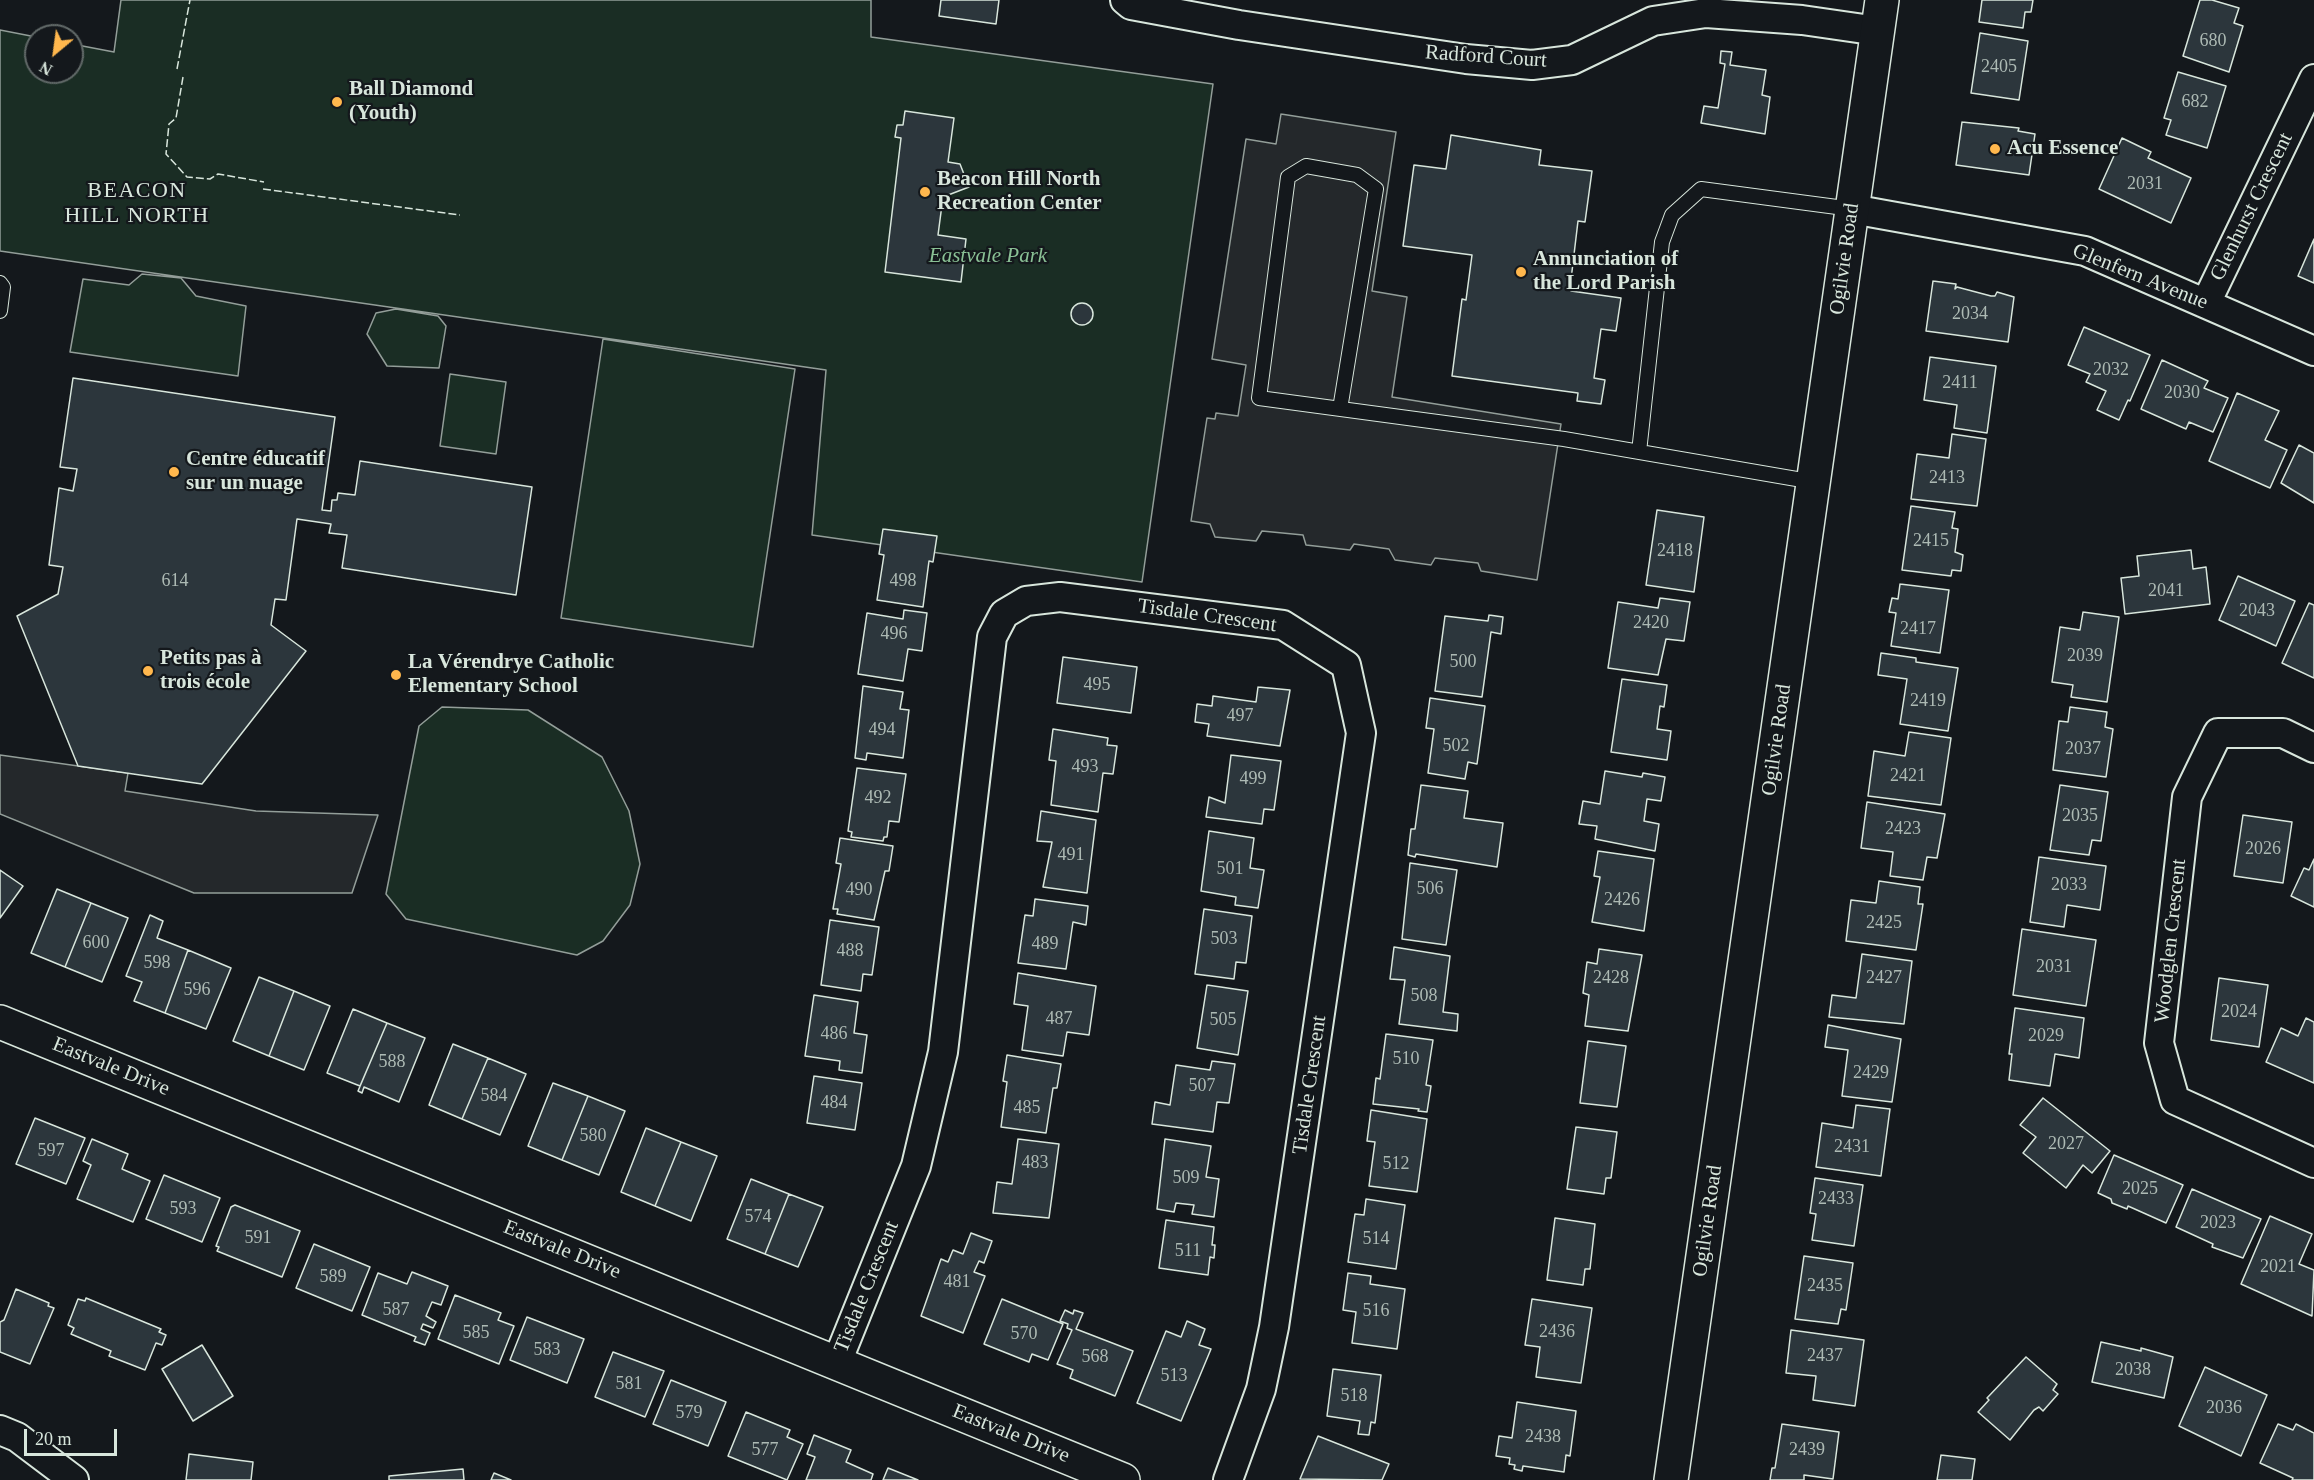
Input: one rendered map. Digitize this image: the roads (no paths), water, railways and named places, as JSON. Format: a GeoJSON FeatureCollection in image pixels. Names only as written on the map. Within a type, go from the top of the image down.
{"type":"FeatureCollection","features":[{"type":"Feature","properties":{"kind":"street","name":"Radford Court"},"geometry":{"type":"LineString","coordinates":[[1125,0],[1131,5],[1239,25],[1466,59],[1532,65],[1572,60],[1653,21],[1706,13],[1802,20],[1880,16]]}},
{"type":"Feature","properties":{"kind":"street","name":"Ogilvie Road"},"geometry":{"type":"LineString","coordinates":[[1671,1480],[1880,16]]}},
{"type":"Feature","properties":{"kind":"street","name":"Glenhurst Crescent"},"geometry":{"type":"LineString","coordinates":[[2206,303],[2314,79]]}},
{"type":"Feature","properties":{"kind":"street","name":"Glenfern Avenue"},"geometry":{"type":"LineString","coordinates":[[1852,209],[2085,251],[2314,351]]}},
{"type":"Feature","properties":{"kind":"street","name":"Tisdale Crescent"},"geometry":{"type":"LineString","coordinates":[[837,1362],[916,1166],[943,1053],[992,637],[1004,614],[1026,600],[1060,597],[1283,625],[1346,665],[1361,733],[1274,1327],[1261,1389],[1228,1480]]}},
{"type":"Feature","properties":{"kind":"street","name":"Woodglen Crescent"},"geometry":{"type":"LineString","coordinates":[[2314,748],[2283,733],[2218,733],[2187,796],[2159,1043],[2175,1100],[2314,1163]]}},
{"type":"Feature","properties":{"kind":"street","name":"Eastvale Drive"},"geometry":{"type":"LineString","coordinates":[[0,1022],[1123,1480]]}},
{"type":"Feature","properties":{"kind":"street"},"geometry":{"type":"LineString","coordinates":[[0,1430],[17,1437],[74,1480]]}},
{"type":"Feature","properties":{"kind":"lane"},"geometry":{"type":"LineString","coordinates":[[1340,409],[1376,189],[1357,175],[1306,166],[1288,177],[1259,398],[1340,409],[1564,439],[1814,482]]}},
{"type":"Feature","properties":{"kind":"lane"},"geometry":{"type":"LineString","coordinates":[[1639,452],[1662,242],[1672,215],[1701,189],[1852,209]]}},
{"type":"Feature","properties":{"kind":"lane"},"geometry":{"type":"LineString","coordinates":[[0,283],[3,286],[0,311]]}},
{"type":"Feature","properties":{"kind":"place","name":"Ball Diamond (Youth)"},"geometry":{"type":"Point","coordinates":[337,102]}},
{"type":"Feature","properties":{"kind":"place","name":"Acu Essence"},"geometry":{"type":"Point","coordinates":[1995,149]}},
{"type":"Feature","properties":{"kind":"place","name":"Beacon Hill North Recreation Center"},"geometry":{"type":"Point","coordinates":[925,192]}},
{"type":"Feature","properties":{"kind":"place","name":"Annunciation of the Lord Parish"},"geometry":{"type":"Point","coordinates":[1521,272]}},
{"type":"Feature","properties":{"kind":"place","name":"Centre éducatif sur un nuage"},"geometry":{"type":"Point","coordinates":[174,472]}},
{"type":"Feature","properties":{"kind":"place","name":"Petits pas à trois école"},"geometry":{"type":"Point","coordinates":[148,671]}},
{"type":"Feature","properties":{"kind":"place","name":"La Vérendrye Catholic Elementary School"},"geometry":{"type":"Point","coordinates":[396,675]}},
{"type":"Feature","properties":{"kind":"district","name":"BEACON HILL NORTH"},"geometry":{"type":"Point","coordinates":[137,204]}},
{"type":"Feature","properties":{"kind":"park label","name":"Eastvale Park"},"geometry":{"type":"Point","coordinates":[988,256]}}]}
